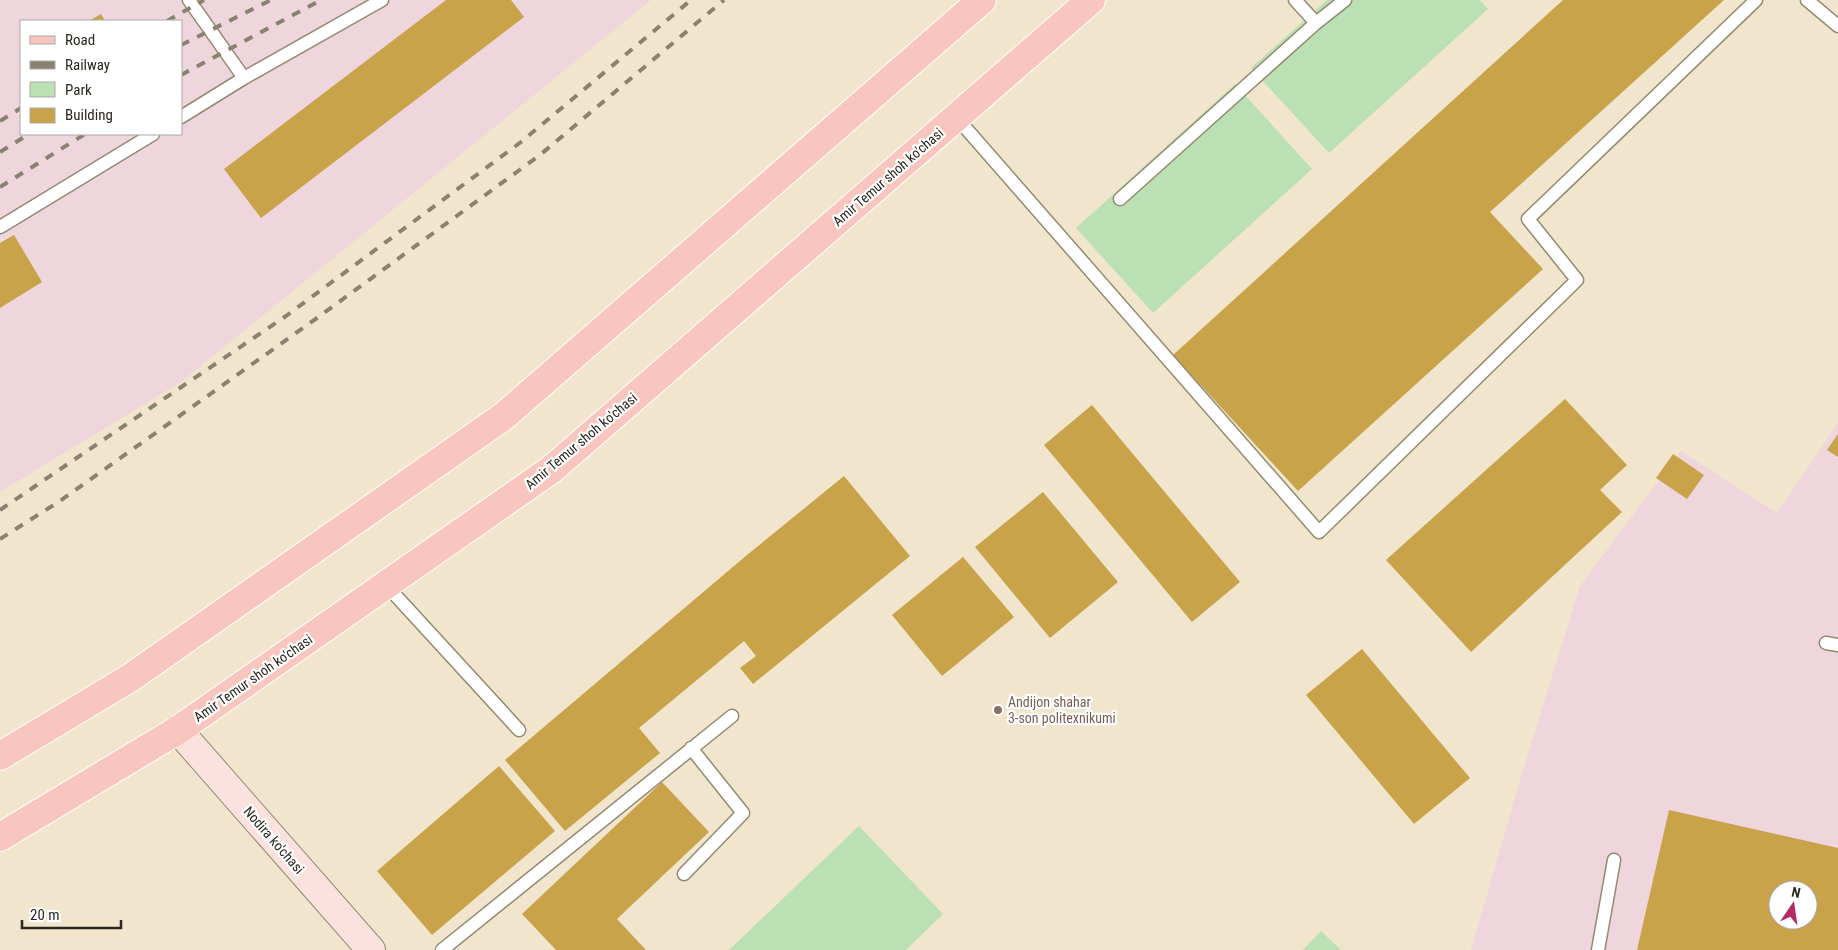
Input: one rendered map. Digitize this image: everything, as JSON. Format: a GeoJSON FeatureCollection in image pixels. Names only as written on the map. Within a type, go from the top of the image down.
{"type":"FeatureCollection","features":[{"type":"Feature","properties":{"kind":"main road"},"geometry":{"type":"LineString","coordinates":[[0,756],[130,678],[504,416],[982,0]]}},
{"type":"Feature","properties":{"kind":"main road","name":"Amir Temur shoh ko'chasi"},"geometry":{"type":"LineString","coordinates":[[0,837],[178,730],[552,469],[1090,0]]}},
{"type":"Feature","properties":{"kind":"street","name":"Nodira ko'chasi"},"geometry":{"type":"LineString","coordinates":[[178,730],[371,950]]}},
{"type":"Feature","properties":{"kind":"lane"},"geometry":{"type":"LineString","coordinates":[[189,0],[244,78]]}},
{"type":"Feature","properties":{"kind":"lane"},"geometry":{"type":"LineString","coordinates":[[182,115],[382,0]]}},
{"type":"Feature","properties":{"kind":"lane"},"geometry":{"type":"LineString","coordinates":[[1296,0],[1316,23]]}},
{"type":"Feature","properties":{"kind":"lane"},"geometry":{"type":"LineString","coordinates":[[1120,199],[1316,23],[1345,0]]}},
{"type":"Feature","properties":{"kind":"lane"},"geometry":{"type":"LineString","coordinates":[[956,117],[1319,532],[1577,280],[1528,219],[1756,0]]}},
{"type":"Feature","properties":{"kind":"lane"},"geometry":{"type":"LineString","coordinates":[[1807,0],[1838,26]]}},
{"type":"Feature","properties":{"kind":"lane"},"geometry":{"type":"LineString","coordinates":[[0,227],[151,135]]}},
{"type":"Feature","properties":{"kind":"lane"},"geometry":{"type":"LineString","coordinates":[[386,585],[519,730]]}},
{"type":"Feature","properties":{"kind":"lane"},"geometry":{"type":"LineString","coordinates":[[442,950],[732,716]]}},
{"type":"Feature","properties":{"kind":"lane"},"geometry":{"type":"LineString","coordinates":[[684,874],[743,813],[691,748]]}},
{"type":"Feature","properties":{"kind":"lane"},"geometry":{"type":"LineString","coordinates":[[1598,950],[1614,860]]}},
{"type":"Feature","properties":{"kind":"shaded area"},"geometry":{"type":"Polygon","coordinates":[[[0,0],[651,0],[181,382],[0,492],[0,0]]]}},
{"type":"Feature","properties":{"kind":"shaded area"},"geometry":{"type":"Polygon","coordinates":[[[1838,423],[1838,950],[1471,950],[1521,777],[1580,586],[1681,451],[1777,513],[1838,423]]]}},
{"type":"Feature","properties":{"kind":"green space"},"geometry":{"type":"Polygon","coordinates":[[[1327,0],[1480,0],[1488,9],[1329,153],[1251,68],[1327,0]]]}},
{"type":"Feature","properties":{"kind":"green space"},"geometry":{"type":"Polygon","coordinates":[[[1235,84],[1312,169],[1153,313],[1076,228],[1235,84]]]}},
{"type":"Feature","properties":{"kind":"green space"},"geometry":{"type":"Polygon","coordinates":[[[859,826],[943,914],[906,950],[729,950],[859,826]]]}},
{"type":"Feature","properties":{"kind":"green space"},"geometry":{"type":"Polygon","coordinates":[[[1321,931],[1341,950],[1303,950],[1321,931]]]}},
{"type":"Feature","properties":{"kind":"building"},"geometry":{"type":"Polygon","coordinates":[[[446,0],[511,0],[524,17],[261,218],[224,169],[446,0]]]}},
{"type":"Feature","properties":{"kind":"building"},"geometry":{"type":"Polygon","coordinates":[[[1563,0],[1724,0],[1490,212],[1543,269],[1298,491],[1173,355],[1563,0]]]}},
{"type":"Feature","properties":{"kind":"building"},"geometry":{"type":"Polygon","coordinates":[[[101,14],[104,20],[91,20],[101,14]]]}},
{"type":"Feature","properties":{"kind":"building"},"geometry":{"type":"Polygon","coordinates":[[[14,235],[42,282],[0,308],[0,243],[14,235]]]}},
{"type":"Feature","properties":{"kind":"building"},"geometry":{"type":"Polygon","coordinates":[[[1565,399],[1627,465],[1600,490],[1622,512],[1471,652],[1386,560],[1565,399]]]}},
{"type":"Feature","properties":{"kind":"building"},"geometry":{"type":"Polygon","coordinates":[[[1092,405],[1240,582],[1192,622],[1044,445],[1092,405]]]}},
{"type":"Feature","properties":{"kind":"building"},"geometry":{"type":"Polygon","coordinates":[[[1838,434],[1838,457],[1827,450],[1838,434]]]}},
{"type":"Feature","properties":{"kind":"building"},"geometry":{"type":"Polygon","coordinates":[[[1673,454],[1704,475],[1687,499],[1656,478],[1673,454]]]}},
{"type":"Feature","properties":{"kind":"building"},"geometry":{"type":"Polygon","coordinates":[[[844,476],[910,556],[753,684],[740,668],[756,656],[744,641],[639,728],[660,753],[565,831],[505,760],[747,555],[844,476]]]}},
{"type":"Feature","properties":{"kind":"building"},"geometry":{"type":"Polygon","coordinates":[[[1043,492],[1118,582],[1050,638],[975,547],[1043,492]]]}},
{"type":"Feature","properties":{"kind":"building"},"geometry":{"type":"Polygon","coordinates":[[[963,557],[1014,617],[942,676],[892,615],[963,557]]]}},
{"type":"Feature","properties":{"kind":"building"},"geometry":{"type":"Polygon","coordinates":[[[1362,649],[1470,778],[1414,824],[1306,695],[1362,649]]]}},
{"type":"Feature","properties":{"kind":"building"},"geometry":{"type":"Polygon","coordinates":[[[499,766],[555,831],[432,935],[377,871],[499,766]]]}},
{"type":"Feature","properties":{"kind":"building"},"geometry":{"type":"Polygon","coordinates":[[[662,782],[709,832],[617,919],[646,950],[556,950],[522,914],[662,782]]]}},
{"type":"Feature","properties":{"kind":"building"},"geometry":{"type":"Polygon","coordinates":[[[1669,810],[1838,848],[1838,950],[1637,950],[1669,810]]]}},
{"type":"Feature","properties":{"kind":"railway"},"geometry":{"type":"LineString","coordinates":[[169,20],[204,0]]}},
{"type":"Feature","properties":{"kind":"railway"},"geometry":{"type":"LineString","coordinates":[[182,44],[271,0]]}},
{"type":"Feature","properties":{"kind":"railway"},"geometry":{"type":"LineString","coordinates":[[182,74],[321,0]]}},
{"type":"Feature","properties":{"kind":"railway"},"geometry":{"type":"LineString","coordinates":[[0,510],[286,316],[521,142],[691,0]]}},
{"type":"Feature","properties":{"kind":"railway"},"geometry":{"type":"LineString","coordinates":[[0,539],[60,501],[317,318],[540,155],[724,0]]}},
{"type":"Feature","properties":{"kind":"railway"},"geometry":{"type":"LineString","coordinates":[[0,121],[20,109]]}},
{"type":"Feature","properties":{"kind":"railway"},"geometry":{"type":"LineString","coordinates":[[0,152],[27,135]]}},
{"type":"Feature","properties":{"kind":"railway"},"geometry":{"type":"LineString","coordinates":[[0,187],[83,135]]}},
{"type":"Feature","properties":{"kind":"place","name":"Andijon shahar 3-son politexnikumi"},"geometry":{"type":"Point","coordinates":[998,710]}}]}
